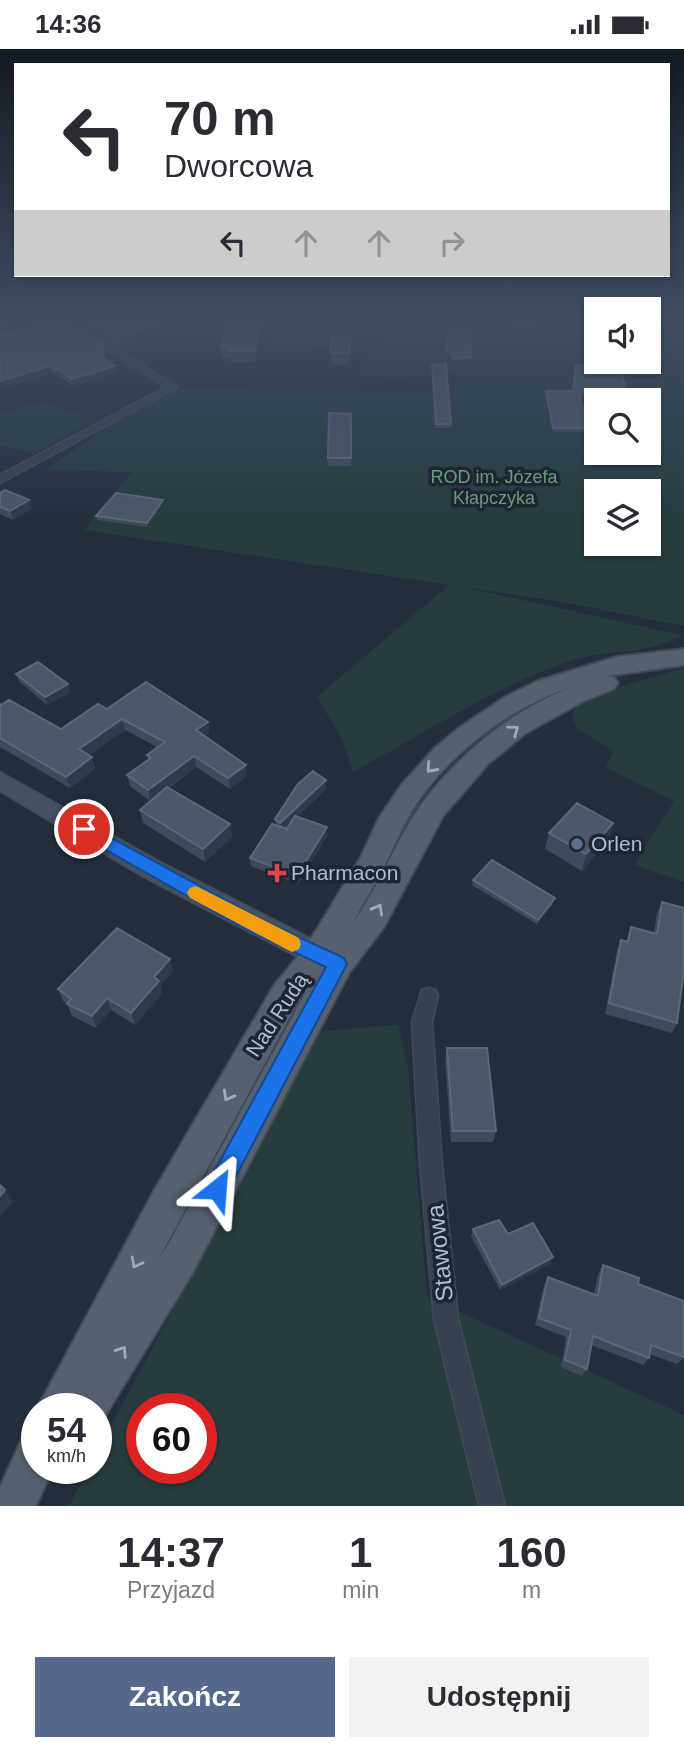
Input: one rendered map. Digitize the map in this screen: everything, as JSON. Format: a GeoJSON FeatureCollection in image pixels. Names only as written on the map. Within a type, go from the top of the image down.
{"type":"FeatureCollection","features":[{"type":"Feature","properties":{"kind":"main road","name":"Nad Rudą"},"geometry":{"type":"LineString","coordinates":[[95,1393],[179,1261],[327,960],[389,825],[411,791],[444,754],[514,703],[566,679],[616,665],[684,659]]}},
{"type":"Feature","properties":{"kind":"main road","name":"Nad Rudą"},"geometry":{"type":"LineString","coordinates":[[67,1393],[168,1202],[286,994],[327,960]]}},
{"type":"Feature","properties":{"kind":"main road"},"geometry":{"type":"LineString","coordinates":[[16,1506],[25,1484]]}},
{"type":"Feature","properties":{"kind":"main road"},"geometry":{"type":"LineString","coordinates":[[16,1506],[33,1484]]}},
{"type":"Feature","properties":{"kind":"street"},"geometry":{"type":"LineString","coordinates":[[0,480],[173,387]]}},
{"type":"Feature","properties":{"kind":"street"},"geometry":{"type":"LineString","coordinates":[[0,780],[151,869],[327,960]]}},
{"type":"Feature","properties":{"kind":"street","name":"Stawowa"},"geometry":{"type":"LineString","coordinates":[[429,996],[422,1022],[431,1164],[446,1319],[492,1506]]}},
{"type":"Feature","properties":{"kind":"green space","name":"ROD im. Józefa Kłapczyka"},"geometry":{"type":"Polygon","coordinates":[[[455,387],[684,387],[684,626],[564,602],[463,587],[681,635],[656,646],[587,656],[544,671],[461,711],[353,772],[343,741],[317,697],[449,585],[84,530],[132,472],[46,470],[113,423],[174,389],[454,393],[455,387]]]}},
{"type":"Feature","properties":{"kind":"green space"},"geometry":{"type":"Polygon","coordinates":[[[42,402],[97,419],[34,454],[0,445],[0,414],[42,402]]]}},
{"type":"Feature","properties":{"kind":"green space"},"geometry":{"type":"Polygon","coordinates":[[[684,668],[684,882],[634,865],[674,801],[606,768],[613,751],[579,730],[572,719],[576,704],[586,697],[684,668]]]}},
{"type":"Feature","properties":{"kind":"green space"},"geometry":{"type":"Polygon","coordinates":[[[398,1025],[408,1067],[427,1297],[684,1415],[684,1506],[69,1506],[81,1484],[112,1484],[112,1424],[126,1398],[126,1484],[217,1484],[217,1393],[128,1393],[321,1031],[398,1025]]]}},
{"type":"Feature","properties":{"kind":"building"},"geometry":{"type":"Polygon","coordinates":[[[433,387],[448,387],[451,424],[436,424],[433,387]]]}},
{"type":"Feature","properties":{"kind":"building"},"geometry":{"type":"Polygon","coordinates":[[[573,387],[625,388],[584,388],[584,394],[579,394],[584,411],[584,428],[553,428],[546,391],[573,391],[573,387]]]}},
{"type":"Feature","properties":{"kind":"building"},"geometry":{"type":"Polygon","coordinates":[[[329,413],[351,414],[351,458],[328,458],[329,413]]]}},
{"type":"Feature","properties":{"kind":"building"},"geometry":{"type":"Polygon","coordinates":[[[5,490],[29,500],[10,511],[0,507],[0,493],[5,490]]]}},
{"type":"Feature","properties":{"kind":"building"},"geometry":{"type":"Polygon","coordinates":[[[116,493],[163,500],[147,523],[96,516],[116,493]]]}},
{"type":"Feature","properties":{"kind":"building"},"geometry":{"type":"Polygon","coordinates":[[[38,662],[68,684],[45,697],[16,674],[38,662]]]}},
{"type":"Feature","properties":{"kind":"building"},"geometry":{"type":"Polygon","coordinates":[[[146,682],[208,722],[196,730],[246,765],[228,778],[194,756],[148,790],[127,775],[151,758],[147,755],[165,742],[122,719],[79,749],[92,757],[66,777],[0,738],[0,704],[9,700],[61,729],[98,704],[107,709],[146,682]]]}},
{"type":"Feature","properties":{"kind":"building"},"geometry":{"type":"Polygon","coordinates":[[[313,771],[326,780],[280,823],[275,819],[298,784],[313,771]]]}},
{"type":"Feature","properties":{"kind":"building"},"geometry":{"type":"Polygon","coordinates":[[[167,787],[230,824],[203,849],[140,810],[167,787]]]}},
{"type":"Feature","properties":{"kind":"building"},"geometry":{"type":"Polygon","coordinates":[[[577,803],[613,823],[586,854],[549,833],[577,803]]]}},
{"type":"Feature","properties":{"kind":"building"},"geometry":{"type":"Polygon","coordinates":[[[295,816],[327,827],[297,876],[250,858],[272,824],[287,829],[295,816]]]}},
{"type":"Feature","properties":{"kind":"building"},"geometry":{"type":"Polygon","coordinates":[[[492,860],[555,898],[538,920],[473,880],[492,860]]]}},
{"type":"Feature","properties":{"kind":"building"},"geometry":{"type":"Polygon","coordinates":[[[662,902],[684,908],[684,969],[677,1023],[609,1003],[621,940],[628,942],[631,927],[657,934],[662,902]]]}},
{"type":"Feature","properties":{"kind":"building"},"geometry":{"type":"Polygon","coordinates":[[[117,928],[170,959],[154,977],[159,981],[131,1013],[107,998],[92,1016],[67,1004],[71,999],[58,989],[117,928]]]}},
{"type":"Feature","properties":{"kind":"building"},"geometry":{"type":"Polygon","coordinates":[[[447,1048],[487,1048],[496,1131],[453,1131],[447,1048]]]}},
{"type":"Feature","properties":{"kind":"building"},"geometry":{"type":"Polygon","coordinates":[[[499,1220],[508,1234],[533,1223],[553,1257],[502,1285],[473,1229],[499,1220]]]}},
{"type":"Feature","properties":{"kind":"building"},"geometry":{"type":"Polygon","coordinates":[[[603,1265],[639,1278],[638,1284],[684,1301],[684,1357],[651,1345],[649,1358],[593,1336],[587,1369],[565,1360],[571,1330],[539,1318],[548,1277],[598,1296],[603,1265]]]}},
{"type":"Feature","properties":{"kind":"slow traffic"},"geometry":{"type":"LineString","coordinates":[[196,893],[292,944]]}},
{"type":"Feature","properties":{"kind":"place","name":"Orlen"},"geometry":{"type":"Point","coordinates":[577,844]}},
{"type":"Feature","properties":{"kind":"place","name":"Pharmacon"},"geometry":{"type":"Point","coordinates":[277,873]}},
{"type":"Feature","properties":{"kind":"route"},"geometry":{"type":"LineString","coordinates":[[84,829],[151,869],[258,926],[338,964],[217,1189]]}}]}
